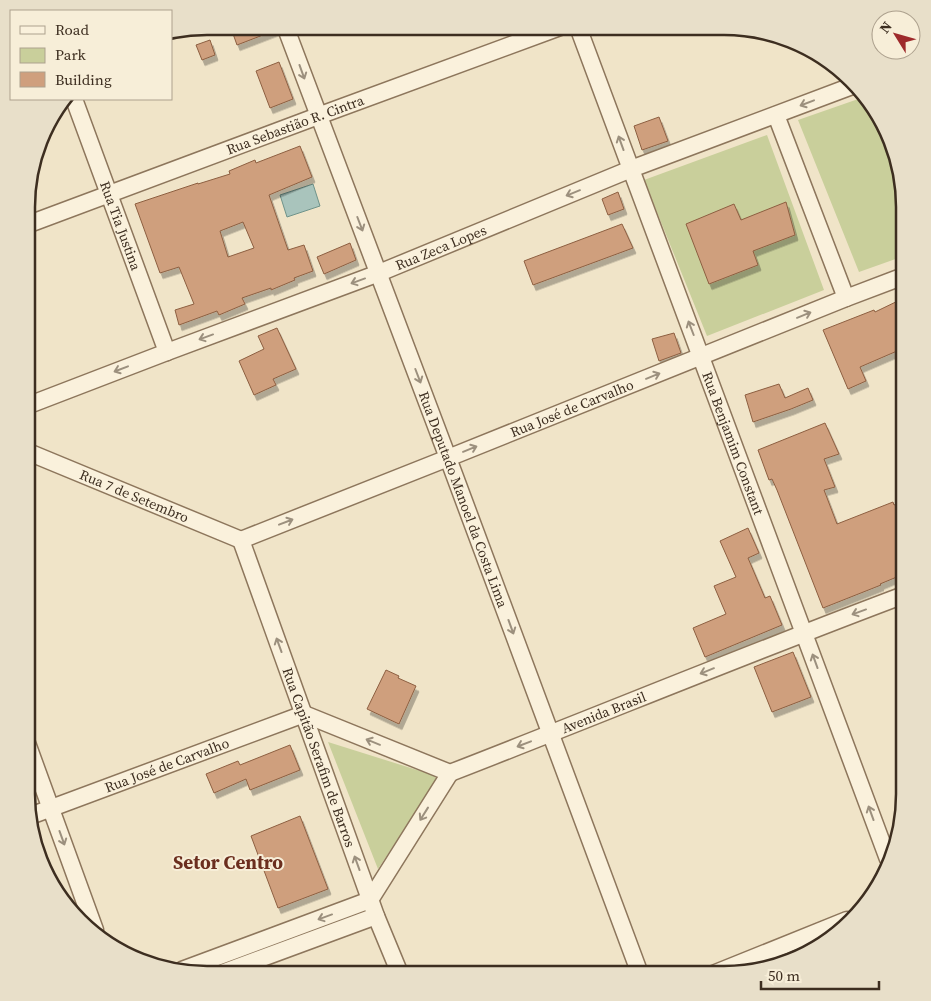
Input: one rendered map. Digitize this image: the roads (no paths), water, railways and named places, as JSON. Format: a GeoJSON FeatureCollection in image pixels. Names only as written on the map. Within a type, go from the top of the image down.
{"type":"FeatureCollection","features":[{"type":"Feature","properties":{"kind":"street","name":"Rua Deputado Manoel da Costa Lima"},"geometry":{"type":"LineString","coordinates":[[288,35],[637,966]]}},
{"type":"Feature","properties":{"kind":"street","name":"Rua Sebastião R. Cintra"},"geometry":{"type":"LineString","coordinates":[[35,222],[538,35]]}},
{"type":"Feature","properties":{"kind":"street","name":"Rua Benjamim Constant"},"geometry":{"type":"LineString","coordinates":[[581,35],[885,852]]}},
{"type":"Feature","properties":{"kind":"street","name":"Rua Zeca Lopes"},"geometry":{"type":"LineString","coordinates":[[35,402],[379,273],[631,169],[848,88]]}},
{"type":"Feature","properties":{"kind":"street","name":"Rua Tia Justina"},"geometry":{"type":"LineString","coordinates":[[74,100],[167,352]]}},
{"type":"Feature","properties":{"kind":"street"},"geometry":{"type":"LineString","coordinates":[[776,115],[846,298]]}},
{"type":"Feature","properties":{"kind":"street","name":"Rua José de Carvalho"},"geometry":{"type":"LineString","coordinates":[[240,540],[896,279]]}},
{"type":"Feature","properties":{"kind":"street","name":"Rua 7 de Setembro"},"geometry":{"type":"LineString","coordinates":[[35,455],[240,540]]}},
{"type":"Feature","properties":{"kind":"street","name":"Rua Capitão Serafim de Barros"},"geometry":{"type":"LineString","coordinates":[[240,540],[370,900],[397,966]]}},
{"type":"Feature","properties":{"kind":"street","name":"Avenida Brasil"},"geometry":{"type":"LineString","coordinates":[[450,773],[804,632],[896,598]]}},
{"type":"Feature","properties":{"kind":"street"},"geometry":{"type":"LineString","coordinates":[[194,966],[370,900],[450,773],[304,714]]}},
{"type":"Feature","properties":{"kind":"street","name":"Rua José de Carvalho"},"geometry":{"type":"LineString","coordinates":[[36,814],[304,714]]}},
{"type":"Feature","properties":{"kind":"street"},"geometry":{"type":"LineString","coordinates":[[35,764],[92,922]]}},
{"type":"Feature","properties":{"kind":"street"},"geometry":{"type":"LineString","coordinates":[[241,966],[376,916]]}},
{"type":"Feature","properties":{"kind":"street"},"geometry":{"type":"LineString","coordinates":[[733,966],[834,925]]}},
{"type":"Feature","properties":{"kind":"water"},"geometry":{"type":"Polygon","coordinates":[[[313,184],[320,206],[287,217],[280,195],[313,184]]]}},
{"type":"Feature","properties":{"kind":"district","name":"Setor Centro"},"geometry":{"type":"Point","coordinates":[228,862]}}]}
